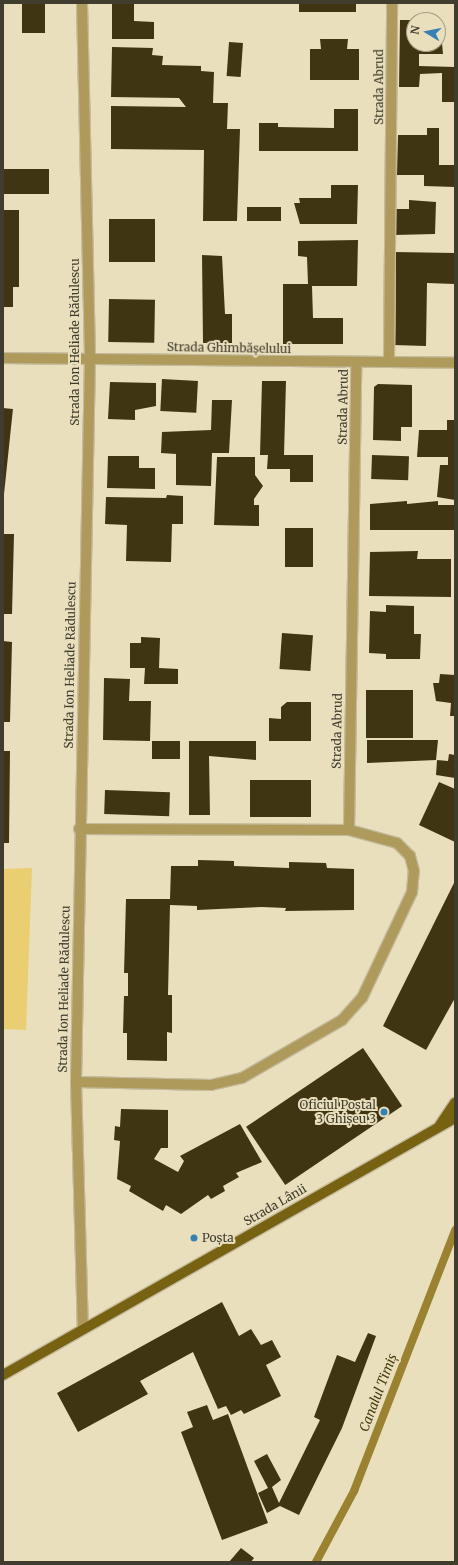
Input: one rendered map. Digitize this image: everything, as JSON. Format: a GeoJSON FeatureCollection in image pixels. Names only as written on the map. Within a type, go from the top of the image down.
{"type":"FeatureCollection","features":[{"type":"Feature","properties":{"kind":"main road"},"geometry":{"type":"LineString","coordinates":[[439,1127],[455,1103]]}},
{"type":"Feature","properties":{"kind":"main road","name":"Strada Lânii"},"geometry":{"type":"LineString","coordinates":[[3,1375],[83,1328],[455,1118]]}},
{"type":"Feature","properties":{"kind":"street","name":"Strada Ion Heliade Rădulescu"},"geometry":{"type":"LineString","coordinates":[[82,3],[90,358],[76,1082],[83,1328]]}},
{"type":"Feature","properties":{"kind":"street","name":"Strada Abrud"},"geometry":{"type":"LineString","coordinates":[[390,362],[392,3]]}},
{"type":"Feature","properties":{"kind":"street","name":"Strada Ghimbășelului"},"geometry":{"type":"LineString","coordinates":[[3,358],[455,363]]}},
{"type":"Feature","properties":{"kind":"street","name":"Strada Abrud"},"geometry":{"type":"LineString","coordinates":[[349,830],[356,363]]}},
{"type":"Feature","properties":{"kind":"street"},"geometry":{"type":"LineString","coordinates":[[76,1082],[211,1085],[242,1078],[342,1020],[362,998],[412,892],[414,871],[410,856],[397,843],[349,830],[80,829]]}},
{"type":"Feature","properties":{"kind":"shaded area"},"geometry":{"type":"Polygon","coordinates":[[[32,868],[26,1030],[3,1029],[3,869],[32,868]]]}},
{"type":"Feature","properties":{"kind":"building"},"geometry":{"type":"Polygon","coordinates":[[[22,3],[45,3],[45,33],[22,33],[22,3]]]}},
{"type":"Feature","properties":{"kind":"building"},"geometry":{"type":"Polygon","coordinates":[[[112,3],[134,3],[134,21],[154,22],[154,39],[112,39],[112,3]]]}},
{"type":"Feature","properties":{"kind":"building"},"geometry":{"type":"Polygon","coordinates":[[[299,3],[356,3],[356,12],[299,12],[299,3]]]}},
{"type":"Feature","properties":{"kind":"building"},"geometry":{"type":"Polygon","coordinates":[[[400,20],[406,20],[406,52],[443,52],[443,54],[419,54],[419,66],[455,67],[455,102],[442,102],[442,73],[420,74],[419,87],[399,87],[400,20]]]}},
{"type":"Feature","properties":{"kind":"building"},"geometry":{"type":"Polygon","coordinates":[[[320,39],[348,39],[347,49],[359,49],[359,80],[310,80],[310,49],[321,49],[320,39]]]}},
{"type":"Feature","properties":{"kind":"building"},"geometry":{"type":"Polygon","coordinates":[[[229,42],[243,43],[241,77],[227,76],[229,42]]]}},
{"type":"Feature","properties":{"kind":"building"},"geometry":{"type":"Polygon","coordinates":[[[112,47],[153,48],[152,55],[163,56],[162,65],[201,66],[201,71],[214,72],[213,103],[228,103],[227,129],[240,129],[237,221],[203,221],[204,150],[111,149],[111,106],[186,107],[179,98],[111,97],[112,47]]]}},
{"type":"Feature","properties":{"kind":"building"},"geometry":{"type":"Polygon","coordinates":[[[334,109],[358,109],[358,151],[259,151],[259,123],[278,123],[278,127],[334,128],[334,109]]]}},
{"type":"Feature","properties":{"kind":"building"},"geometry":{"type":"Polygon","coordinates":[[[427,128],[439,128],[439,165],[455,165],[455,187],[424,186],[424,175],[397,175],[398,135],[427,135],[427,128]]]}},
{"type":"Feature","properties":{"kind":"building"},"geometry":{"type":"Polygon","coordinates":[[[3,169],[49,169],[49,194],[3,194],[3,169]]]}},
{"type":"Feature","properties":{"kind":"building"},"geometry":{"type":"Polygon","coordinates":[[[331,185],[358,185],[357,224],[300,224],[294,203],[300,203],[299,198],[331,198],[331,185]]]}},
{"type":"Feature","properties":{"kind":"building"},"geometry":{"type":"Polygon","coordinates":[[[409,200],[436,202],[435,234],[394,235],[394,209],[409,209],[409,200]]]}},
{"type":"Feature","properties":{"kind":"building"},"geometry":{"type":"Polygon","coordinates":[[[247,207],[281,207],[281,221],[247,221],[247,207]]]}},
{"type":"Feature","properties":{"kind":"building"},"geometry":{"type":"Polygon","coordinates":[[[3,210],[19,210],[19,287],[13,287],[13,307],[3,307],[3,210]]]}},
{"type":"Feature","properties":{"kind":"building"},"geometry":{"type":"Polygon","coordinates":[[[109,219],[155,219],[155,262],[109,262],[109,219]]]}},
{"type":"Feature","properties":{"kind":"building"},"geometry":{"type":"Polygon","coordinates":[[[358,240],[357,286],[312,286],[313,318],[343,318],[343,344],[283,344],[283,284],[308,284],[307,257],[298,256],[298,241],[358,240]]]}},
{"type":"Feature","properties":{"kind":"building"},"geometry":{"type":"Polygon","coordinates":[[[394,252],[455,253],[455,284],[427,283],[426,346],[393,345],[394,252]]]}},
{"type":"Feature","properties":{"kind":"building"},"geometry":{"type":"Polygon","coordinates":[[[202,255],[222,256],[225,314],[232,314],[232,343],[203,343],[202,255]]]}},
{"type":"Feature","properties":{"kind":"building"},"geometry":{"type":"Polygon","coordinates":[[[109,299],[155,300],[154,343],[108,342],[109,299]]]}},
{"type":"Feature","properties":{"kind":"building"},"geometry":{"type":"Polygon","coordinates":[[[162,379],[198,381],[196,413],[160,411],[162,379]]]}},
{"type":"Feature","properties":{"kind":"building"},"geometry":{"type":"Polygon","coordinates":[[[262,381],[286,381],[284,455],[313,455],[313,482],[290,482],[290,469],[267,469],[268,455],[260,455],[262,381]]]}},
{"type":"Feature","properties":{"kind":"building"},"geometry":{"type":"Polygon","coordinates":[[[110,382],[156,383],[156,406],[135,410],[135,420],[108,419],[110,382]]]}},
{"type":"Feature","properties":{"kind":"building"},"geometry":{"type":"Polygon","coordinates":[[[378,384],[412,385],[412,427],[401,427],[401,441],[373,440],[374,387],[378,384]]]}},
{"type":"Feature","properties":{"kind":"building"},"geometry":{"type":"Polygon","coordinates":[[[212,400],[232,400],[229,453],[212,453],[211,486],[176,485],[176,454],[161,453],[162,432],[211,430],[212,400]]]}},
{"type":"Feature","properties":{"kind":"building"},"geometry":{"type":"Polygon","coordinates":[[[3,408],[13,409],[3,504],[3,408]]]}},
{"type":"Feature","properties":{"kind":"building"},"geometry":{"type":"Polygon","coordinates":[[[447,420],[455,420],[455,500],[437,497],[440,465],[448,465],[448,457],[417,457],[419,430],[447,430],[447,420]]]}},
{"type":"Feature","properties":{"kind":"building"},"geometry":{"type":"Polygon","coordinates":[[[372,455],[409,456],[408,480],[371,479],[372,455]]]}},
{"type":"Feature","properties":{"kind":"building"},"geometry":{"type":"Polygon","coordinates":[[[108,456],[139,456],[139,468],[155,468],[155,489],[107,488],[108,456]]]}},
{"type":"Feature","properties":{"kind":"building"},"geometry":{"type":"Polygon","coordinates":[[[217,457],[255,457],[255,475],[263,486],[254,499],[254,505],[259,505],[259,526],[214,525],[217,457]]]}},
{"type":"Feature","properties":{"kind":"building"},"geometry":{"type":"Polygon","coordinates":[[[167,495],[183,496],[183,524],[172,524],[171,562],[126,561],[127,525],[105,524],[106,497],[166,498],[167,495]]]}},
{"type":"Feature","properties":{"kind":"building"},"geometry":{"type":"Polygon","coordinates":[[[407,501],[407,504],[438,501],[438,505],[455,505],[455,530],[370,530],[370,504],[407,501]]]}},
{"type":"Feature","properties":{"kind":"building"},"geometry":{"type":"Polygon","coordinates":[[[285,528],[313,528],[313,567],[285,567],[285,528]]]}},
{"type":"Feature","properties":{"kind":"building"},"geometry":{"type":"Polygon","coordinates":[[[3,534],[14,534],[12,614],[3,614],[3,534]]]}},
{"type":"Feature","properties":{"kind":"building"},"geometry":{"type":"Polygon","coordinates":[[[418,551],[417,559],[451,559],[451,597],[369,596],[370,552],[418,551]]]}},
{"type":"Feature","properties":{"kind":"building"},"geometry":{"type":"Polygon","coordinates":[[[386,605],[414,606],[414,634],[421,634],[420,659],[386,659],[386,654],[369,653],[370,611],[386,612],[386,605]]]}},
{"type":"Feature","properties":{"kind":"building"},"geometry":{"type":"Polygon","coordinates":[[[282,633],[313,635],[310,671],[279,669],[282,633]]]}},
{"type":"Feature","properties":{"kind":"building"},"geometry":{"type":"Polygon","coordinates":[[[141,637],[160,638],[159,668],[178,669],[178,684],[144,684],[145,668],[130,668],[130,643],[141,643],[141,637]]]}},
{"type":"Feature","properties":{"kind":"building"},"geometry":{"type":"Polygon","coordinates":[[[3,641],[12,642],[10,722],[3,722],[3,641]]]}},
{"type":"Feature","properties":{"kind":"building"},"geometry":{"type":"Polygon","coordinates":[[[440,674],[455,675],[455,716],[450,716],[451,703],[436,701],[433,683],[439,683],[440,674]]]}},
{"type":"Feature","properties":{"kind":"building"},"geometry":{"type":"Polygon","coordinates":[[[104,678],[130,679],[129,701],[151,701],[150,741],[103,740],[104,678]]]}},
{"type":"Feature","properties":{"kind":"building"},"geometry":{"type":"Polygon","coordinates":[[[366,690],[413,690],[413,738],[366,738],[366,690]]]}},
{"type":"Feature","properties":{"kind":"building"},"geometry":{"type":"Polygon","coordinates":[[[287,702],[311,702],[311,741],[269,741],[269,718],[281,719],[281,707],[287,702]]]}},
{"type":"Feature","properties":{"kind":"building"},"geometry":{"type":"Polygon","coordinates":[[[367,740],[438,740],[436,760],[367,763],[367,740]]]}},
{"type":"Feature","properties":{"kind":"building"},"geometry":{"type":"Polygon","coordinates":[[[152,741],[180,741],[180,759],[152,759],[152,741]]]}},
{"type":"Feature","properties":{"kind":"building"},"geometry":{"type":"Polygon","coordinates":[[[189,741],[256,741],[256,760],[209,756],[210,815],[189,815],[189,741]]]}},
{"type":"Feature","properties":{"kind":"building"},"geometry":{"type":"Polygon","coordinates":[[[3,751],[10,751],[9,843],[3,843],[3,751]]]}},
{"type":"Feature","properties":{"kind":"building"},"geometry":{"type":"Polygon","coordinates":[[[449,754],[455,755],[455,778],[436,775],[437,760],[448,761],[449,754]]]}},
{"type":"Feature","properties":{"kind":"building"},"geometry":{"type":"Polygon","coordinates":[[[250,780],[311,780],[311,817],[250,817],[250,780]]]}},
{"type":"Feature","properties":{"kind":"building"},"geometry":{"type":"Polygon","coordinates":[[[439,782],[455,789],[455,842],[419,825],[439,782]]]}},
{"type":"Feature","properties":{"kind":"building"},"geometry":{"type":"Polygon","coordinates":[[[105,790],[170,792],[169,816],[104,814],[105,790]]]}},
{"type":"Feature","properties":{"kind":"building"},"geometry":{"type":"Polygon","coordinates":[[[198,860],[234,861],[234,866],[289,868],[289,862],[326,863],[327,868],[354,869],[354,910],[285,911],[286,908],[262,907],[197,910],[197,906],[170,905],[168,995],[172,995],[172,1033],[167,1032],[167,1061],[127,1060],[127,1033],[123,1033],[124,996],[128,996],[128,973],[124,973],[126,899],[170,899],[171,866],[198,866],[198,860]]]}},
{"type":"Feature","properties":{"kind":"building"},"geometry":{"type":"Polygon","coordinates":[[[455,881],[455,998],[426,1050],[383,1026],[455,881]]]}},
{"type":"Feature","properties":{"kind":"building"},"geometry":{"type":"Polygon","coordinates":[[[363,1048],[402,1106],[285,1185],[246,1127],[363,1048]]]}},
{"type":"Feature","properties":{"kind":"building"},"geometry":{"type":"Polygon","coordinates":[[[121,1109],[168,1110],[168,1148],[161,1148],[154,1159],[178,1172],[184,1161],[180,1156],[240,1124],[262,1162],[236,1173],[239,1177],[223,1186],[225,1191],[211,1199],[208,1195],[181,1214],[166,1205],[163,1211],[129,1191],[131,1186],[117,1179],[120,1141],[114,1140],[115,1126],[120,1127],[121,1109]]]}},
{"type":"Feature","properties":{"kind":"building"},"geometry":{"type":"Polygon","coordinates":[[[222,1302],[239,1336],[251,1329],[261,1345],[272,1340],[281,1357],[266,1365],[281,1396],[244,1414],[241,1410],[231,1415],[226,1406],[218,1409],[193,1352],[140,1381],[148,1394],[78,1432],[57,1393],[222,1302]]]}},
{"type":"Feature","properties":{"kind":"building"},"geometry":{"type":"Polygon","coordinates":[[[368,1333],[376,1336],[342,1428],[299,1515],[280,1506],[267,1513],[258,1493],[268,1488],[254,1461],[267,1454],[281,1480],[272,1487],[279,1503],[320,1420],[314,1417],[337,1355],[355,1362],[368,1333]]]}},
{"type":"Feature","properties":{"kind":"building"},"geometry":{"type":"Polygon","coordinates":[[[207,1405],[213,1420],[228,1414],[268,1523],[222,1540],[181,1432],[193,1427],[187,1412],[207,1405]]]}},
{"type":"Feature","properties":{"kind":"building"},"geometry":{"type":"Polygon","coordinates":[[[241,1548],[254,1558],[251,1562],[229,1562],[241,1548]]]}},
{"type":"Feature","properties":{"kind":"waterway","name":"Canalul Timiș"},"geometry":{"type":"LineString","coordinates":[[316,1562],[354,1491],[455,1230]]}},
{"type":"Feature","properties":{"kind":"place","name":"Oficiul Poștal 3 Ghișeu 3"},"geometry":{"type":"Point","coordinates":[384,1112]}},
{"type":"Feature","properties":{"kind":"place","name":"Poșta"},"geometry":{"type":"Point","coordinates":[194,1238]}}]}
